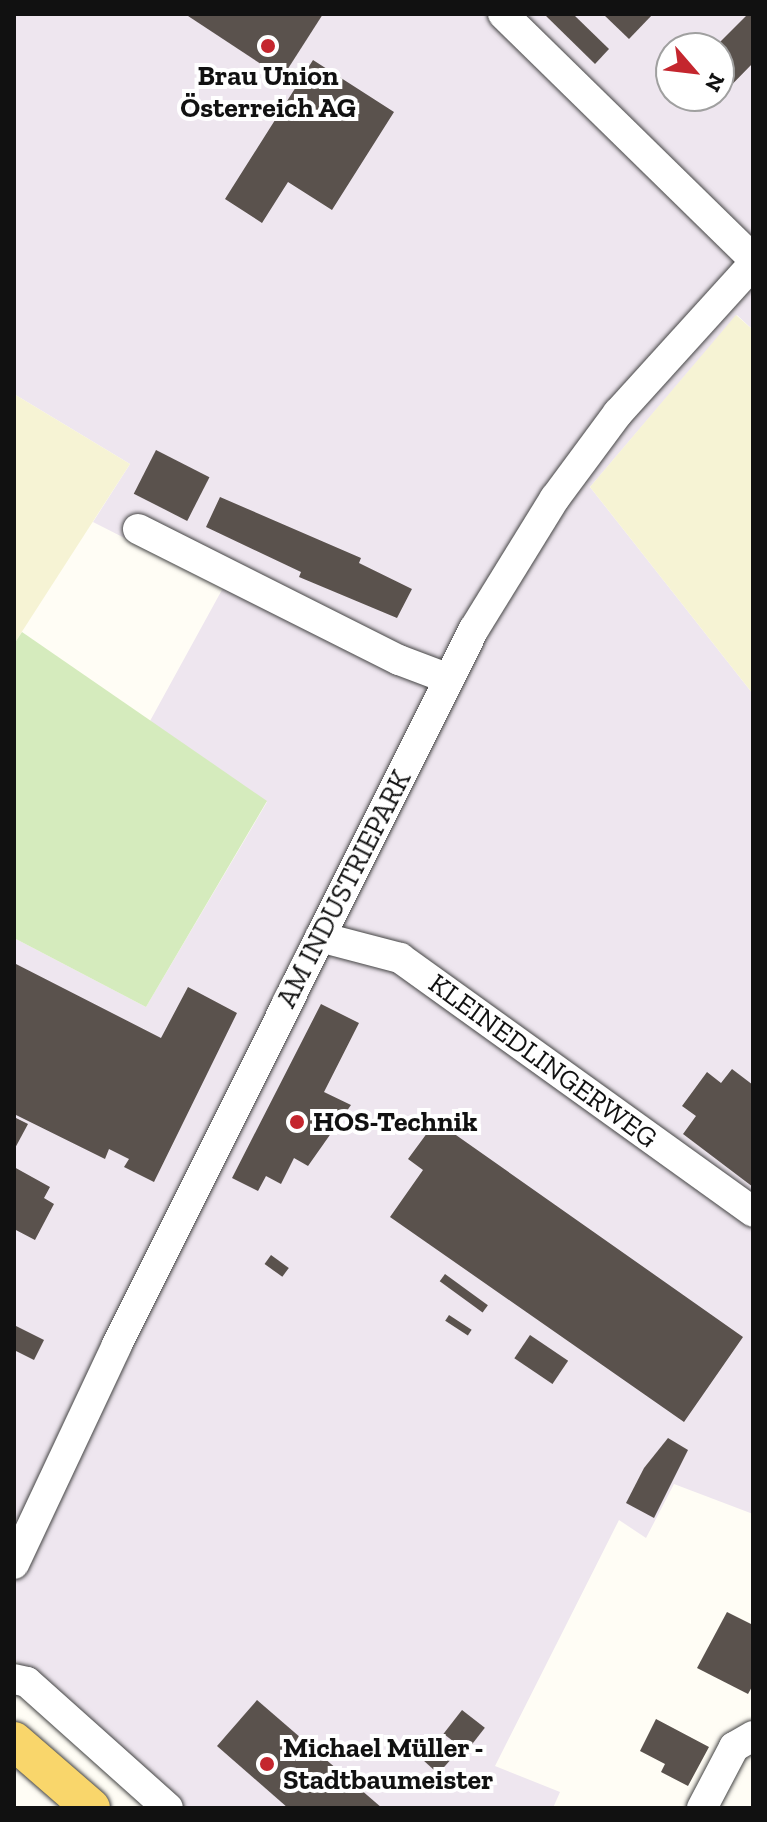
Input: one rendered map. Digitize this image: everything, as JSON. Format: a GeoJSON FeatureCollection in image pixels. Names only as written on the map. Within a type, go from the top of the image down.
{"type":"FeatureCollection","features":[{"type":"Feature","properties":{"kind":"main road"},"geometry":{"type":"LineString","coordinates":[[14,1741],[91,1808]]}},
{"type":"Feature","properties":{"kind":"street"},"geometry":{"type":"LineString","coordinates":[[503,14],[753,262]]}},
{"type":"Feature","properties":{"kind":"street","name":"AM INDUSTRIEPARK"},"geometry":{"type":"LineString","coordinates":[[14,1564],[449,679],[555,498],[618,413],[753,262]]}},
{"type":"Feature","properties":{"kind":"street"},"geometry":{"type":"LineString","coordinates":[[138,529],[399,660],[449,679]]}},
{"type":"Feature","properties":{"kind":"street","name":"KLEINEDLINGERWEG"},"geometry":{"type":"LineString","coordinates":[[320,937],[400,958],[753,1212]]}},
{"type":"Feature","properties":{"kind":"street"},"geometry":{"type":"LineString","coordinates":[[14,1679],[27,1682],[168,1808]]}},
{"type":"Feature","properties":{"kind":"street"},"geometry":{"type":"LineString","coordinates":[[702,1808],[734,1747],[753,1736]]}},
{"type":"Feature","properties":{"kind":"shaded area"},"geometry":{"type":"Polygon","coordinates":[[[14,14],[753,14],[753,330],[737,315],[590,487],[753,694],[753,1514],[674,1484],[646,1538],[619,1520],[495,1766],[560,1792],[553,1808],[180,1808],[14,1659],[14,938],[146,1007],[267,802],[150,721],[223,588],[93,522],[130,464],[14,394],[14,14]]]}},
{"type":"Feature","properties":{"kind":"shaded area"},"geometry":{"type":"Polygon","coordinates":[[[736,315],[753,330],[753,694],[590,487],[736,315]]]}},
{"type":"Feature","properties":{"kind":"shaded area"},"geometry":{"type":"Polygon","coordinates":[[[14,394],[130,464],[14,644],[14,394]]]}},
{"type":"Feature","properties":{"kind":"green space"},"geometry":{"type":"Polygon","coordinates":[[[22,632],[267,801],[146,1007],[14,938],[14,644],[22,632]]]}},
{"type":"Feature","properties":{"kind":"building","name":"Brau Union Österreich AG"},"geometry":{"type":"Polygon","coordinates":[[[185,14],[323,14],[282,78],[185,14]]]}},
{"type":"Feature","properties":{"kind":"building"},"geometry":{"type":"Polygon","coordinates":[[[544,14],[573,14],[609,49],[595,64],[544,14]]]}},
{"type":"Feature","properties":{"kind":"building"},"geometry":{"type":"Polygon","coordinates":[[[603,14],[653,14],[629,39],[603,14]]]}},
{"type":"Feature","properties":{"kind":"building"},"geometry":{"type":"Polygon","coordinates":[[[748,14],[753,14],[753,63],[735,81],[735,32],[730,32],[748,14]]]}},
{"type":"Feature","properties":{"kind":"building"},"geometry":{"type":"Polygon","coordinates":[[[313,60],[394,112],[332,210],[288,182],[262,223],[225,199],[313,60]]]}},
{"type":"Feature","properties":{"kind":"building"},"geometry":{"type":"Polygon","coordinates":[[[156,450],[209,477],[187,521],[134,494],[156,450]]]}},
{"type":"Feature","properties":{"kind":"building"},"geometry":{"type":"Polygon","coordinates":[[[220,497],[361,558],[359,563],[412,589],[397,618],[299,577],[301,572],[206,527],[220,497]]]}},
{"type":"Feature","properties":{"kind":"building"},"geometry":{"type":"Polygon","coordinates":[[[14,963],[161,1038],[188,987],[237,1013],[154,1182],[124,1167],[129,1159],[109,1149],[105,1159],[14,1114],[14,963]]]}},
{"type":"Feature","properties":{"kind":"building"},"geometry":{"type":"Polygon","coordinates":[[[321,1004],[359,1023],[324,1092],[351,1105],[308,1166],[294,1158],[281,1184],[266,1176],[258,1191],[232,1178],[321,1004]]]}},
{"type":"Feature","properties":{"kind":"building"},"geometry":{"type":"Polygon","coordinates":[[[732,1069],[753,1085],[753,1187],[683,1134],[696,1116],[682,1106],[707,1072],[721,1083],[732,1069]]]}},
{"type":"Feature","properties":{"kind":"building"},"geometry":{"type":"Polygon","coordinates":[[[14,1117],[28,1124],[14,1150],[14,1117]]]}},
{"type":"Feature","properties":{"kind":"building"},"geometry":{"type":"Polygon","coordinates":[[[436,1121],[743,1337],[684,1422],[390,1217],[423,1170],[408,1159],[436,1121]]]}},
{"type":"Feature","properties":{"kind":"building"},"geometry":{"type":"Polygon","coordinates":[[[14,1167],[50,1187],[44,1198],[54,1204],[35,1240],[14,1229],[14,1167]]]}},
{"type":"Feature","properties":{"kind":"building"},"geometry":{"type":"Polygon","coordinates":[[[271,1255],[289,1268],[282,1277],[265,1264],[271,1255]]]}},
{"type":"Feature","properties":{"kind":"building"},"geometry":{"type":"Polygon","coordinates":[[[445,1274],[488,1305],[483,1312],[440,1281],[445,1274]]]}},
{"type":"Feature","properties":{"kind":"building"},"geometry":{"type":"Polygon","coordinates":[[[449,1315],[472,1330],[468,1336],[445,1321],[449,1315]]]}},
{"type":"Feature","properties":{"kind":"building"},"geometry":{"type":"Polygon","coordinates":[[[14,1325],[44,1340],[34,1360],[14,1350],[14,1325]]]}},
{"type":"Feature","properties":{"kind":"building"},"geometry":{"type":"Polygon","coordinates":[[[530,1335],[568,1361],[552,1384],[514,1358],[530,1335]]]}},
{"type":"Feature","properties":{"kind":"building"},"geometry":{"type":"Polygon","coordinates":[[[668,1438],[688,1450],[654,1518],[626,1503],[644,1468],[668,1438]]]}},
{"type":"Feature","properties":{"kind":"building"},"geometry":{"type":"Polygon","coordinates":[[[727,1612],[753,1625],[753,1685],[748,1694],[697,1668],[727,1612]]]}},
{"type":"Feature","properties":{"kind":"building"},"geometry":{"type":"Polygon","coordinates":[[[257,1700],[382,1808],[288,1808],[217,1746],[257,1700]]]}},
{"type":"Feature","properties":{"kind":"building"},"geometry":{"type":"Polygon","coordinates":[[[462,1710],[485,1728],[466,1751],[444,1734],[462,1710]]]}},
{"type":"Feature","properties":{"kind":"building"},"geometry":{"type":"Polygon","coordinates":[[[656,1719],[709,1747],[688,1786],[661,1772],[665,1764],[640,1751],[656,1719]]]}},
{"type":"Feature","properties":{"kind":"building"},"geometry":{"type":"Polygon","coordinates":[[[437,1739],[455,1755],[438,1774],[420,1758],[437,1739]]]}},
{"type":"Feature","properties":{"kind":"place","name":"Brau Union Österreich AG"},"geometry":{"type":"Point","coordinates":[268,46]}},
{"type":"Feature","properties":{"kind":"place","name":"HOS-Technik"},"geometry":{"type":"Point","coordinates":[297,1122]}},
{"type":"Feature","properties":{"kind":"place","name":"Michael Müller - Stadtbaumeister"},"geometry":{"type":"Point","coordinates":[267,1764]}}]}
